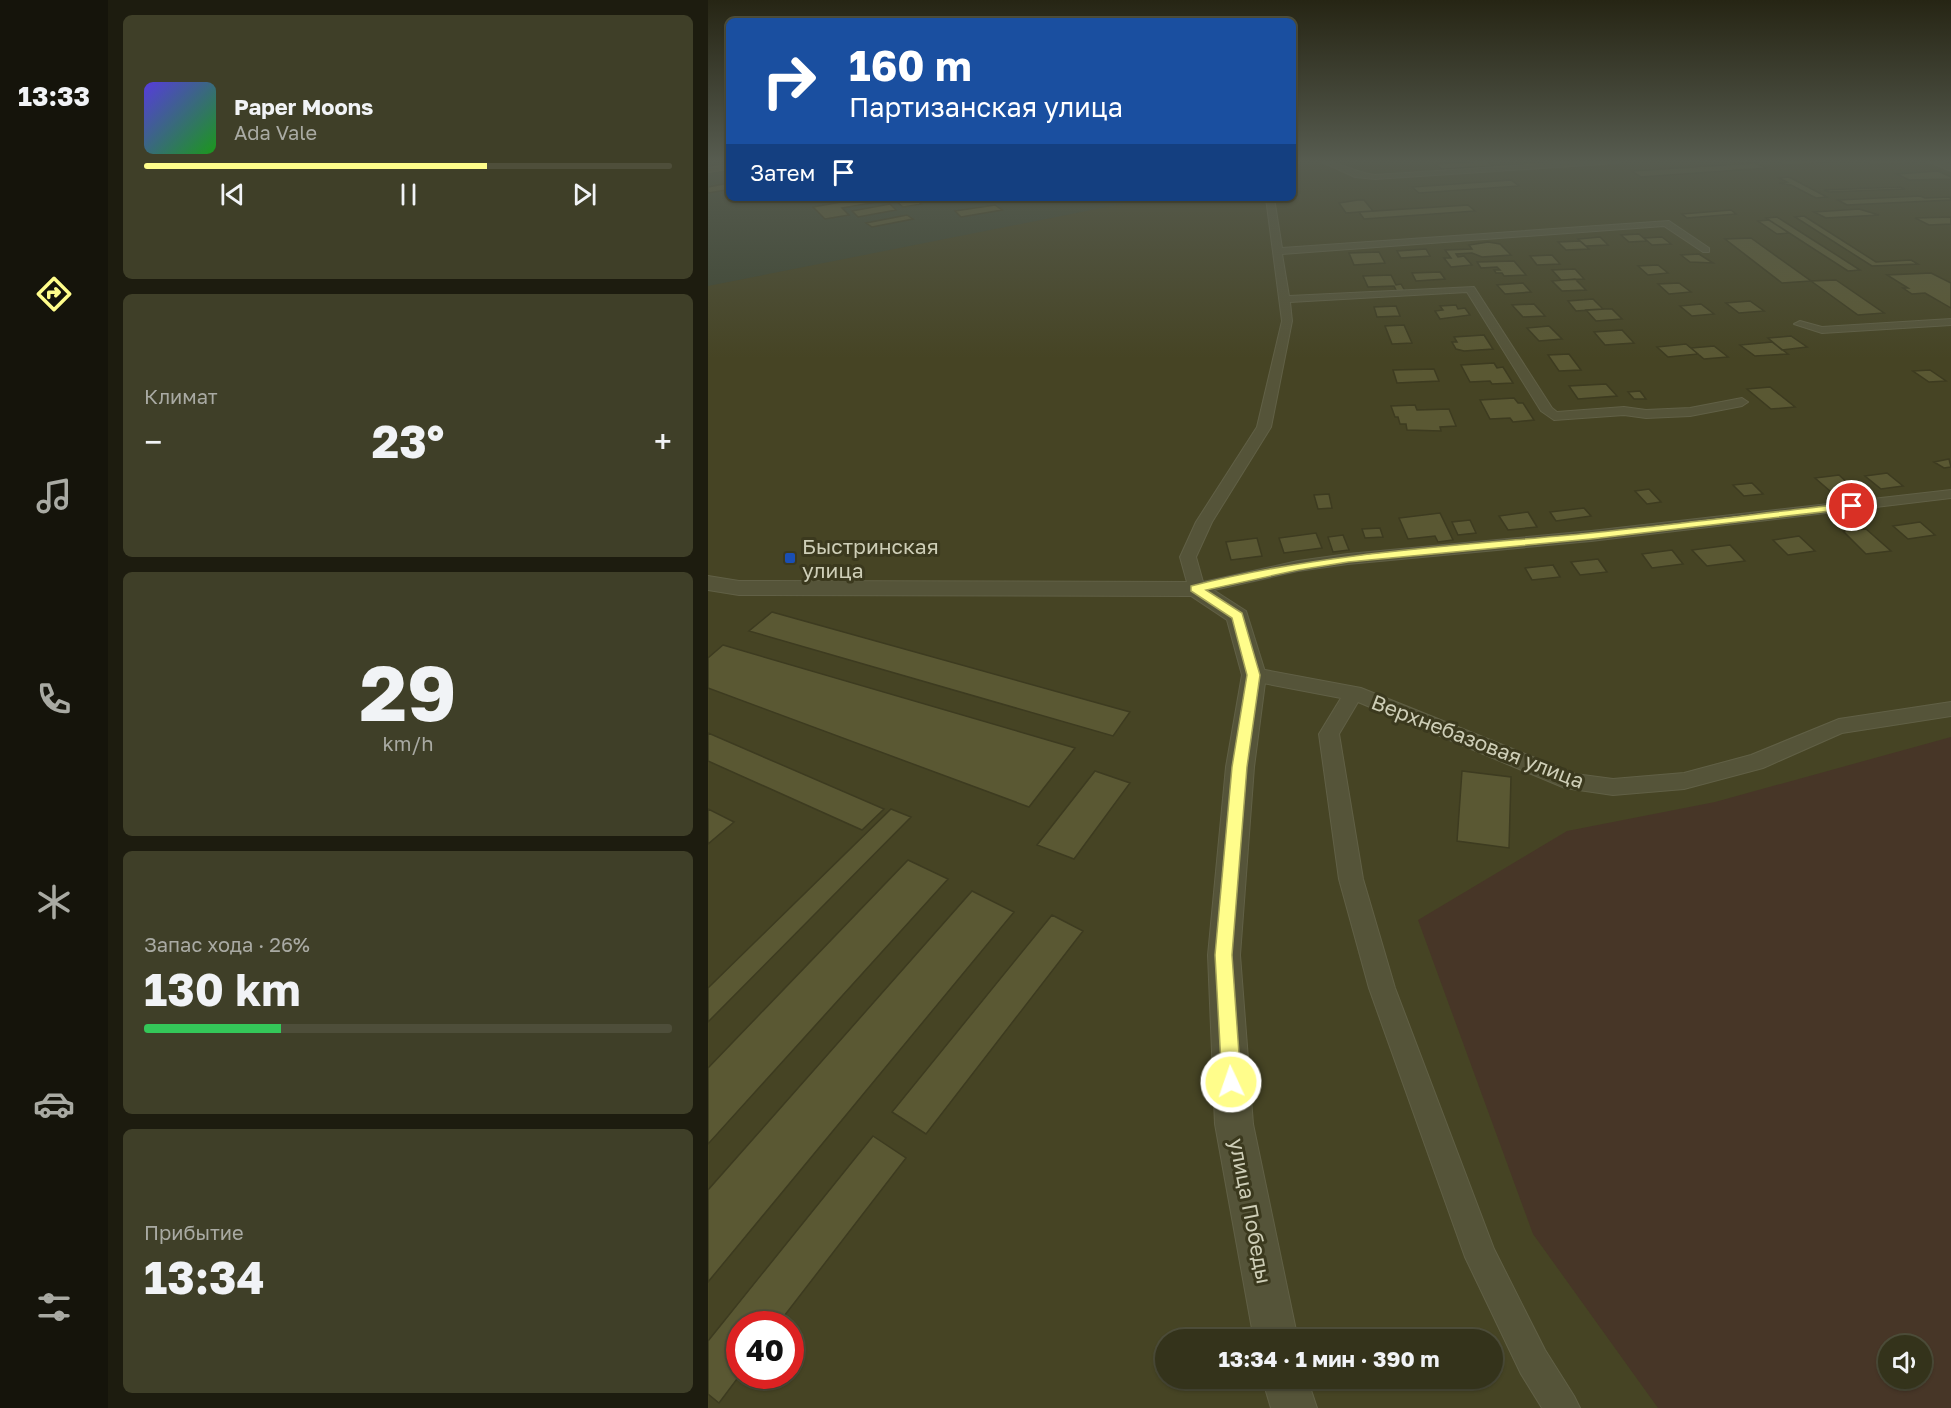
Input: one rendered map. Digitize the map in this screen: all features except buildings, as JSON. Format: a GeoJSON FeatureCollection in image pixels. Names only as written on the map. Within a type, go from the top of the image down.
{"type":"FeatureCollection","features":[{"type":"Feature","properties":{"kind":"street"},"geometry":{"type":"LineString","coordinates":[[1196,589],[1188,557],[1204,522],[1264,427],[1287,321],[1286,299],[1275,227]]}},
{"type":"Feature","properties":{"kind":"street"},"geometry":{"type":"LineString","coordinates":[[1279,251],[1614,227]]}},
{"type":"Feature","properties":{"kind":"street"},"geometry":{"type":"LineString","coordinates":[[1671,227],[1706,250]]}},
{"type":"Feature","properties":{"kind":"street"},"geometry":{"type":"LineString","coordinates":[[1286,299],[1468,285],[1547,411],[1554,416],[1624,411],[1646,414],[1690,412],[1742,402]]}},
{"type":"Feature","properties":{"kind":"street"},"geometry":{"type":"LineString","coordinates":[[1800,324],[1822,330],[1951,322]]}},
{"type":"Feature","properties":{"kind":"street"},"geometry":{"type":"LineString","coordinates":[[708,583],[739,588],[1196,589],[1298,566],[1348,559],[1591,536],[1951,495]]}},
{"type":"Feature","properties":{"kind":"street","name":"улица Победы"},"geometry":{"type":"LineString","coordinates":[[1196,589],[1238,616],[1254,675],[1240,767],[1224,955],[1234,1124],[1274,1329]]}},
{"type":"Feature","properties":{"kind":"street","name":"Верхнебазовая улица"},"geometry":{"type":"LineString","coordinates":[[1254,675],[1354,693],[1573,782],[1612,787],[1684,781],[1756,762],[1839,726],[1951,709]]}},
{"type":"Feature","properties":{"kind":"street"},"geometry":{"type":"LineString","coordinates":[[1354,693],[1329,734],[1351,879],[1376,967],[1481,1257],[1533,1362],[1562,1408]]}},
{"type":"Feature","properties":{"kind":"street"},"geometry":{"type":"LineString","coordinates":[[1288,1389],[1294,1408]]}},
{"type":"Feature","properties":{"kind":"shaded area"},"geometry":{"type":"Polygon","coordinates":[[[708,227],[1007,227],[708,286],[708,227]]]}},
{"type":"Feature","properties":{"kind":"shaded area"},"geometry":{"type":"Polygon","coordinates":[[[1951,737],[1951,1408],[1658,1408],[1533,1234],[1418,920],[1567,831],[1715,802],[1951,737]]]}},
{"type":"Feature","properties":{"kind":"place","name":"Быстринская улица"},"geometry":{"type":"Point","coordinates":[790,558]}},
{"type":"Feature","properties":{"kind":"route"},"geometry":{"type":"LineString","coordinates":[[1231,1082],[1224,955],[1240,767],[1254,675],[1238,616],[1196,589],[1298,566],[1348,559],[1591,536],[1852,506]]}}]}
